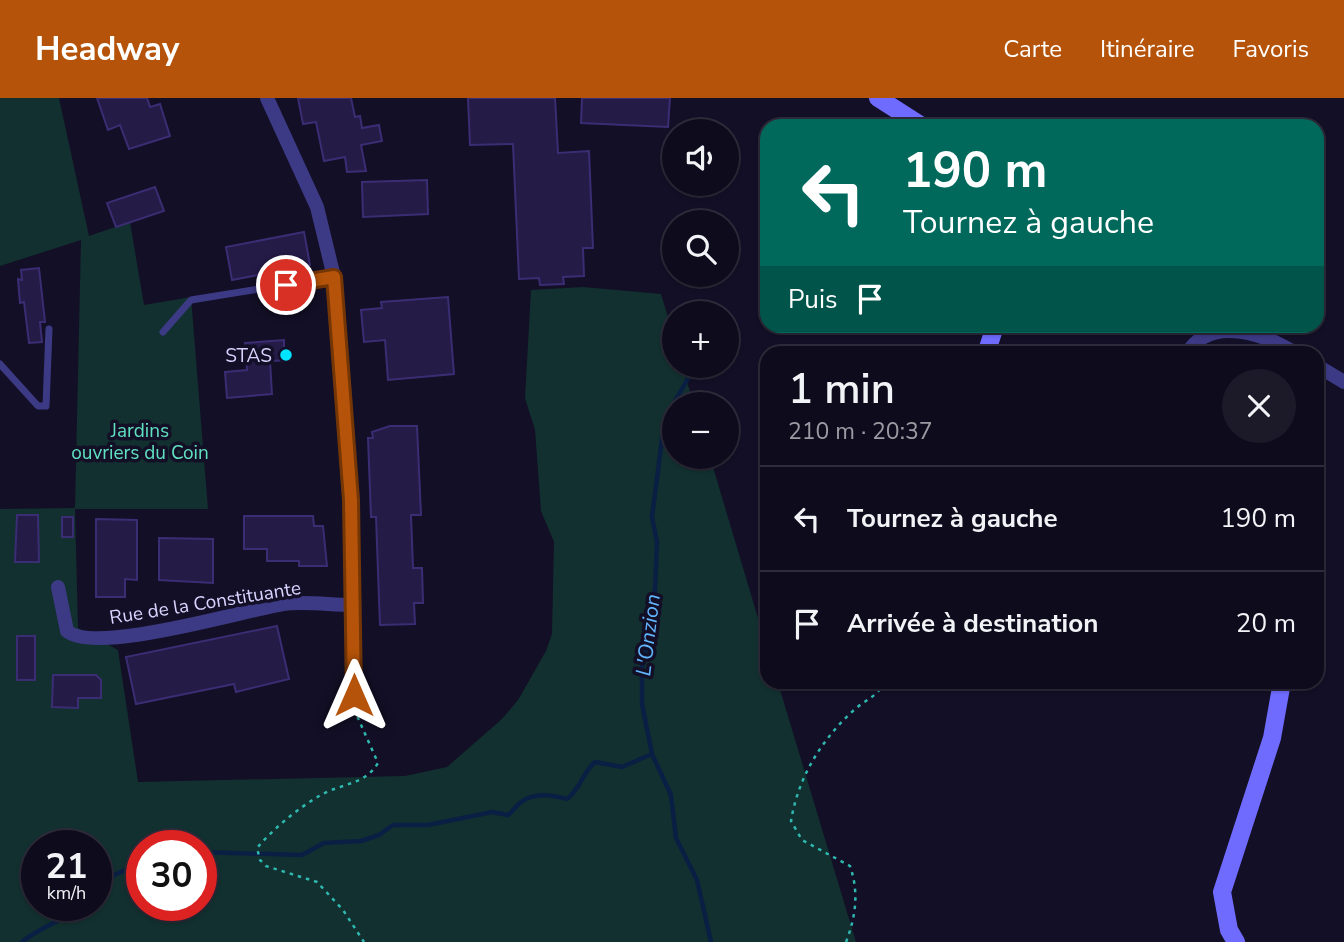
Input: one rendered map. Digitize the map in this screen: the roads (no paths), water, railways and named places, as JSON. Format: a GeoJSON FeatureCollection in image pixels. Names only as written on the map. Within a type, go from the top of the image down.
{"type":"FeatureCollection","features":[{"type":"Feature","properties":{"kind":"main road"},"geometry":{"type":"LineString","coordinates":[[878,98],[911,119]]}},
{"type":"Feature","properties":{"kind":"main road"},"geometry":{"type":"LineString","coordinates":[[1237,942],[1229,930],[1222,892],[1272,738],[1281,689]]}},
{"type":"Feature","properties":{"kind":"street"},"geometry":{"type":"LineString","coordinates":[[267,98],[317,207],[334,277],[351,500],[354,695]]}},
{"type":"Feature","properties":{"kind":"street"},"geometry":{"type":"LineString","coordinates":[[1192,346],[1195,341],[1212,333]]}},
{"type":"Feature","properties":{"kind":"street"},"geometry":{"type":"LineString","coordinates":[[1243,333],[1276,346]]}},
{"type":"Feature","properties":{"kind":"street"},"geometry":{"type":"LineString","coordinates":[[1324,370],[1344,382]]}},
{"type":"Feature","properties":{"kind":"street","name":"Rue de la Constituante"},"geometry":{"type":"LineString","coordinates":[[58,587],[67,631],[86,639],[121,637],[285,604],[353,605]]}},
{"type":"Feature","properties":{"kind":"lane"},"geometry":{"type":"LineString","coordinates":[[163,332],[191,300],[334,277]]}},
{"type":"Feature","properties":{"kind":"lane"},"geometry":{"type":"LineString","coordinates":[[0,365],[38,406],[46,406],[49,329]]}},
{"type":"Feature","properties":{"kind":"waterway","name":"L'Onzion"},"geometry":{"type":"LineString","coordinates":[[688,378],[670,410],[662,439],[652,517],[657,542],[654,615],[642,667],[642,704],[652,754],[671,795],[676,838],[697,880],[711,942]]}},
{"type":"Feature","properties":{"kind":"waterway"},"geometry":{"type":"LineString","coordinates":[[217,852],[302,855],[324,843],[361,841],[379,835],[393,825],[428,825],[492,812],[508,815],[521,802],[532,797],[567,799],[595,762],[622,767],[652,754]]}},
{"type":"Feature","properties":{"kind":"waterway"},"geometry":{"type":"LineString","coordinates":[[112,877],[126,870]]}},
{"type":"Feature","properties":{"kind":"waterway"},"geometry":{"type":"LineString","coordinates":[[22,942],[57,921]]}},
{"type":"Feature","properties":{"kind":"place","name":"STAS"},"geometry":{"type":"Point","coordinates":[286,355]}},
{"type":"Feature","properties":{"kind":"park label","name":"Jardins ouvriers du Coin"},"geometry":{"type":"Point","coordinates":[140,441]}}]}
